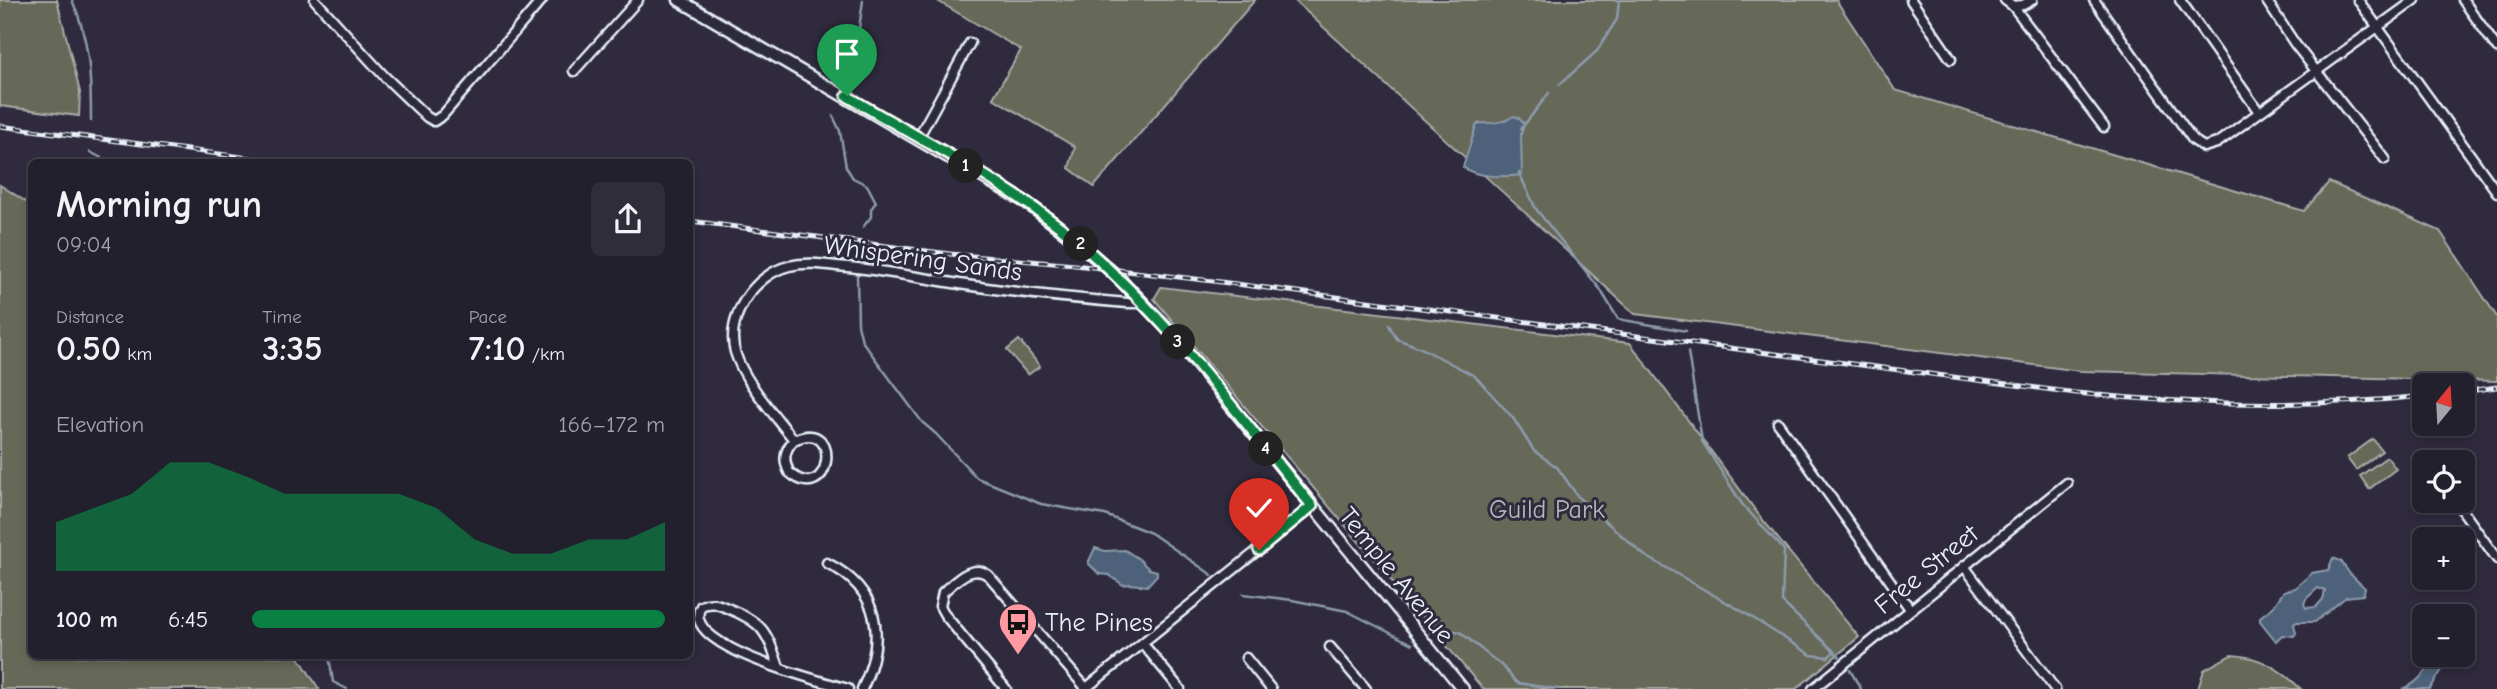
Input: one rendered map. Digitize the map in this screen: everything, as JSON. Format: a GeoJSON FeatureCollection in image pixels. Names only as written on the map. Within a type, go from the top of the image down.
{"type":"FeatureCollection","features":[{"type":"Feature","properties":{"kind":"street"},"geometry":{"type":"LineString","coordinates":[[315,0],[385,77],[434,121],[441,118],[542,0]]}},
{"type":"Feature","properties":{"kind":"street"},"geometry":{"type":"LineString","coordinates":[[574,71],[638,0]]}},
{"type":"Feature","properties":{"kind":"street","name":"Temple Avenue"},"geometry":{"type":"LineString","coordinates":[[680,0],[1008,191],[1046,217],[1118,277],[1167,328],[1459,688]]}},
{"type":"Feature","properties":{"kind":"street"},"geometry":{"type":"LineString","coordinates":[[1911,0],[1951,59]]}},
{"type":"Feature","properties":{"kind":"street"},"geometry":{"type":"LineString","coordinates":[[2005,0],[2013,6],[2104,128]]}},
{"type":"Feature","properties":{"kind":"street"},"geometry":{"type":"LineString","coordinates":[[2013,6],[2032,0]]}},
{"type":"Feature","properties":{"kind":"street"},"geometry":{"type":"LineString","coordinates":[[2094,0],[2193,140],[2204,147],[2217,143],[2415,0]]}},
{"type":"Feature","properties":{"kind":"street"},"geometry":{"type":"LineString","coordinates":[[2180,0],[2259,112]]}},
{"type":"Feature","properties":{"kind":"street"},"geometry":{"type":"LineString","coordinates":[[2266,0],[2295,44],[2385,159]]}},
{"type":"Feature","properties":{"kind":"street"},"geometry":{"type":"LineString","coordinates":[[2358,0],[2497,192]]}},
{"type":"Feature","properties":{"kind":"street"},"geometry":{"type":"LineString","coordinates":[[2463,0],[2497,48]]}},
{"type":"Feature","properties":{"kind":"street"},"geometry":{"type":"LineString","coordinates":[[918,138],[970,43]]}},
{"type":"Feature","properties":{"kind":"street","name":"Whispering Sands"},"geometry":{"type":"LineString","coordinates":[[794,440],[741,366],[733,343],[736,319],[746,298],[761,281],[783,268],[807,263],[878,269],[948,282],[1047,295],[1143,303]]}},
{"type":"Feature","properties":{"kind":"street"},"geometry":{"type":"LineString","coordinates":[[1778,423],[1910,609]]}},
{"type":"Feature","properties":{"kind":"street"},"geometry":{"type":"LineString","coordinates":[[813,438],[825,447],[828,453],[827,465],[820,476],[803,480],[789,472],[785,458],[788,446],[794,440],[813,438]]}},
{"type":"Feature","properties":{"kind":"street","name":"Free Street"},"geometry":{"type":"LineString","coordinates":[[1813,689],[2067,483]]}},
{"type":"Feature","properties":{"kind":"street"},"geometry":{"type":"LineString","coordinates":[[1006,689],[940,606],[943,592],[974,570],[982,570],[989,576],[1086,689],[1312,506]]}},
{"type":"Feature","properties":{"kind":"street"},"geometry":{"type":"LineString","coordinates":[[2464,513],[2497,559]]}},
{"type":"Feature","properties":{"kind":"street"},"geometry":{"type":"LineString","coordinates":[[827,563],[844,571],[855,581],[868,600],[872,612],[876,648],[862,689]]}},
{"type":"Feature","properties":{"kind":"street"},"geometry":{"type":"LineString","coordinates":[[1964,566],[2055,689]]}},
{"type":"Feature","properties":{"kind":"street"},"geometry":{"type":"LineString","coordinates":[[779,667],[766,635],[754,620],[715,603],[701,606],[697,614],[701,623],[723,644],[741,655],[848,689]]}},
{"type":"Feature","properties":{"kind":"street"},"geometry":{"type":"LineString","coordinates":[[1143,644],[1180,689]]}},
{"type":"Feature","properties":{"kind":"street"},"geometry":{"type":"LineString","coordinates":[[1330,646],[1366,689]]}},
{"type":"Feature","properties":{"kind":"street"},"geometry":{"type":"LineString","coordinates":[[1246,658],[1271,689]]}},
{"type":"Feature","properties":{"kind":"green space"},"geometry":{"type":"Polygon","coordinates":[[[0,0],[57,0],[80,92],[79,116],[0,106],[0,0]]]}},
{"type":"Feature","properties":{"kind":"green space"},"geometry":{"type":"Polygon","coordinates":[[[936,0],[1255,0],[1094,187],[1069,168],[1075,147],[993,98],[1021,50],[936,0]]]}},
{"type":"Feature","properties":{"kind":"green space"},"geometry":{"type":"Polygon","coordinates":[[[1294,0],[1836,0],[1895,90],[2304,211],[2329,182],[2440,231],[2497,317],[2497,381],[2475,380],[2475,373],[2412,373],[2412,379],[2081,371],[1635,314],[1294,0]]]}},
{"type":"Feature","properties":{"kind":"green space"},"geometry":{"type":"Polygon","coordinates":[[[0,185],[28,203],[28,659],[300,659],[319,689],[0,689],[0,185]]]}},
{"type":"Feature","properties":{"kind":"green space","name":"Guild Park"},"geometry":{"type":"Polygon","coordinates":[[[1161,287],[1630,343],[1762,519],[1859,637],[1796,689],[1483,689],[1154,299],[1161,287]]]}},
{"type":"Feature","properties":{"kind":"green space"},"geometry":{"type":"Polygon","coordinates":[[[1019,340],[1040,366],[1028,375],[1007,350],[1019,340]]]}},
{"type":"Feature","properties":{"kind":"green space"},"geometry":{"type":"Polygon","coordinates":[[[2373,439],[2382,451],[2356,470],[2347,458],[2373,439]]]}},
{"type":"Feature","properties":{"kind":"green space"},"geometry":{"type":"Polygon","coordinates":[[[2387,457],[2396,469],[2369,489],[2360,476],[2387,457]]]}},
{"type":"Feature","properties":{"kind":"green space"},"geometry":{"type":"Polygon","coordinates":[[[2231,655],[2251,658],[2269,665],[2301,689],[2198,689],[2204,670],[2231,655]]]}},
{"type":"Feature","properties":{"kind":"water"},"geometry":{"type":"Polygon","coordinates":[[[1514,116],[1524,124],[1521,135],[1522,175],[1483,175],[1463,167],[1479,123],[1497,123],[1514,116]]]}},
{"type":"Feature","properties":{"kind":"water"},"geometry":{"type":"Polygon","coordinates":[[[1095,548],[1105,551],[1125,550],[1149,569],[1157,571],[1157,575],[1147,586],[1123,585],[1109,575],[1099,574],[1088,563],[1095,548]]]}},
{"type":"Feature","properties":{"kind":"water"},"geometry":{"type":"Polygon","coordinates":[[[2333,558],[2341,561],[2365,588],[2363,595],[2346,597],[2315,622],[2297,622],[2294,624],[2294,636],[2282,635],[2276,641],[2260,621],[2260,617],[2273,607],[2284,591],[2295,588],[2312,573],[2328,570],[2333,558]],[[2318,588],[2306,599],[2306,608],[2316,607],[2323,599],[2325,591],[2318,588]]]}},
{"type":"Feature","properties":{"kind":"water"},"geometry":{"type":"Polygon","coordinates":[[[2429,667],[2439,667],[2442,670],[2430,689],[2402,689],[2415,682],[2429,667]]]}},
{"type":"Feature","properties":{"kind":"waterway"},"geometry":{"type":"LineString","coordinates":[[72,0],[86,44],[91,121]]}},
{"type":"Feature","properties":{"kind":"waterway"},"geometry":{"type":"LineString","coordinates":[[840,72],[847,62],[855,57],[862,42],[859,29],[863,0]]}},
{"type":"Feature","properties":{"kind":"waterway"},"geometry":{"type":"LineString","coordinates":[[1559,85],[1597,51],[1617,19],[1619,0]]}},
{"type":"Feature","properties":{"kind":"waterway"},"geometry":{"type":"LineString","coordinates":[[1521,129],[1549,93]]}},
{"type":"Feature","properties":{"kind":"waterway"},"geometry":{"type":"LineString","coordinates":[[833,116],[840,131],[846,167],[853,178],[867,185],[876,202],[871,209],[871,217],[863,227]]}},
{"type":"Feature","properties":{"kind":"waterway"},"geometry":{"type":"LineString","coordinates":[[90,152],[103,159]]}},
{"type":"Feature","properties":{"kind":"waterway"},"geometry":{"type":"LineString","coordinates":[[1519,173],[1536,209],[1600,289],[1618,319],[1686,331]]}},
{"type":"Feature","properties":{"kind":"waterway"},"geometry":{"type":"LineString","coordinates":[[858,260],[860,252]]}},
{"type":"Feature","properties":{"kind":"waterway"},"geometry":{"type":"LineString","coordinates":[[857,275],[858,324],[862,341],[922,422],[977,478],[1041,504],[1105,515],[1151,533],[1212,575]]}},
{"type":"Feature","properties":{"kind":"waterway"},"geometry":{"type":"LineString","coordinates":[[1389,325],[1397,339],[1421,348],[1475,376],[1513,418],[1534,451],[1557,467],[1579,498],[1644,555],[1745,613],[1811,655],[1828,657],[1834,652]]}},
{"type":"Feature","properties":{"kind":"waterway"},"geometry":{"type":"LineString","coordinates":[[1688,352],[1702,441],[1742,504],[1784,550],[1782,602],[1840,657]]}},
{"type":"Feature","properties":{"kind":"waterway"},"geometry":{"type":"LineString","coordinates":[[1243,594],[1347,611],[1412,644]]}},
{"type":"Feature","properties":{"kind":"waterway"},"geometry":{"type":"LineString","coordinates":[[1430,633],[1440,628],[1460,632],[1502,666],[1517,683],[1557,689]]}},
{"type":"Feature","properties":{"kind":"waterway"},"geometry":{"type":"LineString","coordinates":[[329,659],[333,682],[347,689]]}},
{"type":"Feature","properties":{"kind":"waterway"},"geometry":{"type":"LineString","coordinates":[[1850,670],[1861,689]]}},
{"type":"Feature","properties":{"kind":"railway"},"geometry":{"type":"LineString","coordinates":[[0,126],[259,159]]}},
{"type":"Feature","properties":{"kind":"railway"},"geometry":{"type":"LineString","coordinates":[[693,221],[950,254],[1213,281],[2076,393],[2250,404],[2412,397]]}},
{"type":"Feature","properties":{"kind":"railway"},"geometry":{"type":"LineString","coordinates":[[2475,390],[2497,387]]}},
{"type":"Feature","properties":{"kind":"place","name":"The Pines"},"geometry":{"type":"Point","coordinates":[1018,656]}},
{"type":"Feature","properties":{"kind":"route"},"geometry":{"type":"LineString","coordinates":[[847,96],[1008,191],[1046,217],[1118,277],[1167,328],[1312,506],[1259,550]]}}]}
